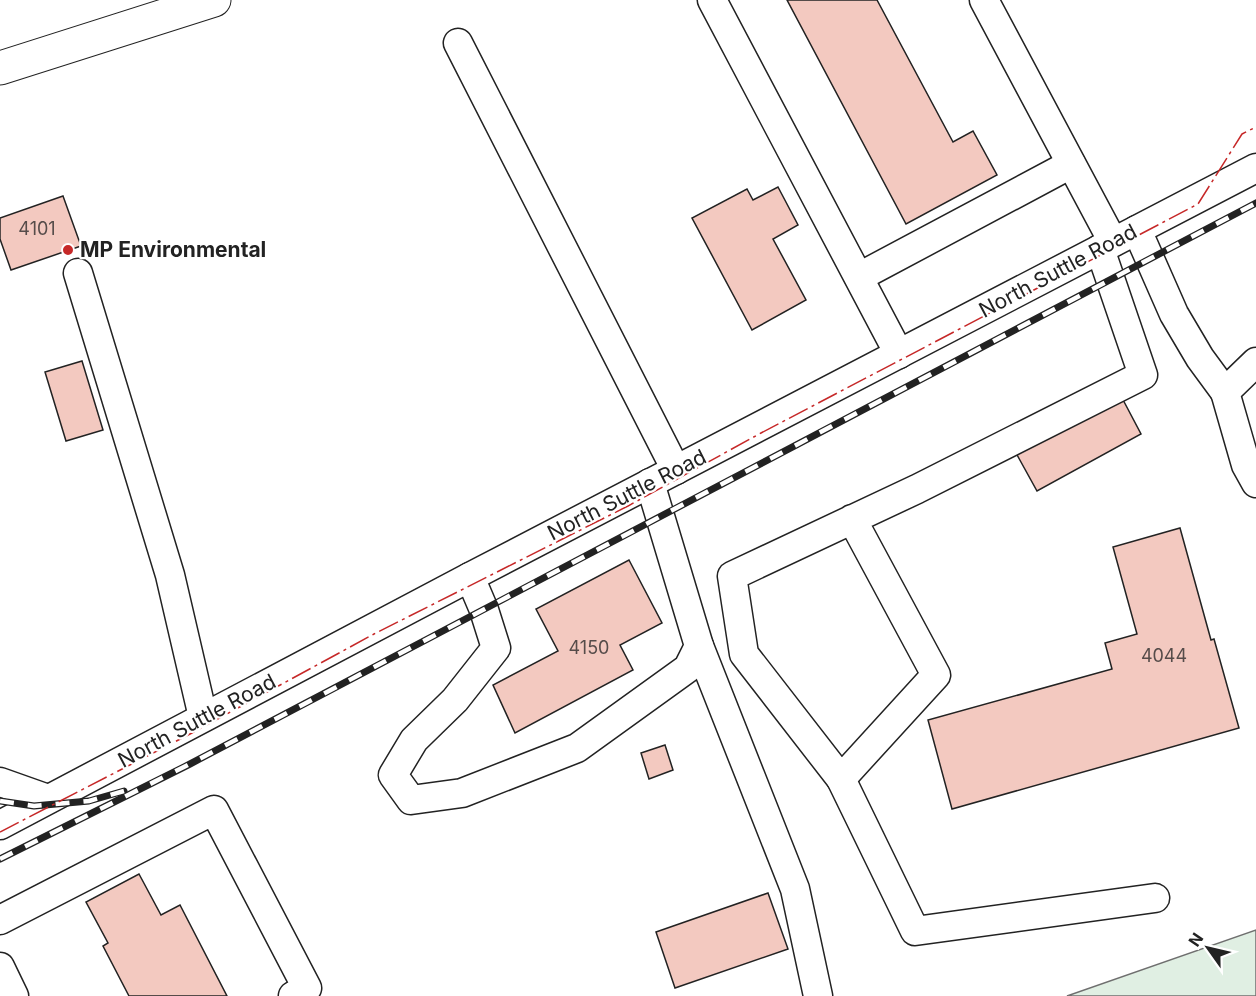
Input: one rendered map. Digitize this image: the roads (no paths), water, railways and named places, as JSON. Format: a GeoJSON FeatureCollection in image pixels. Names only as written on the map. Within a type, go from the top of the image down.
{"type":"FeatureCollection","features":[{"type":"Feature","properties":{"kind":"main road"},"geometry":{"type":"LineString","coordinates":[[0,68],[214,0]]}},
{"type":"Feature","properties":{"kind":"street"},"geometry":{"type":"LineString","coordinates":[[712,0],[899,354]]}},
{"type":"Feature","properties":{"kind":"street"},"geometry":{"type":"LineString","coordinates":[[984,0],[1071,164],[1117,240],[1174,314],[1200,358],[1225,392],[1246,465],[1256,483]]}},
{"type":"Feature","properties":{"kind":"street"},"geometry":{"type":"LineString","coordinates":[[458,43],[676,470]]}},
{"type":"Feature","properties":{"kind":"street"},"geometry":{"type":"LineString","coordinates":[[859,277],[1071,164]]}},
{"type":"Feature","properties":{"kind":"street","name":"North Suttle Road"},"geometry":{"type":"LineString","coordinates":[[0,825],[470,577],[1256,168]]}},
{"type":"Feature","properties":{"kind":"street"},"geometry":{"type":"LineString","coordinates":[[1117,240],[1109,281],[1143,375],[917,489],[732,576],[744,654],[841,779],[915,932],[1155,898]]}},
{"type":"Feature","properties":{"kind":"street"},"geometry":{"type":"LineString","coordinates":[[78,273],[170,575],[203,717]]}},
{"type":"Feature","properties":{"kind":"street"},"geometry":{"type":"LineString","coordinates":[[1225,392],[1256,362]]}},
{"type":"Feature","properties":{"kind":"street"},"geometry":{"type":"LineString","coordinates":[[650,483],[699,646],[795,889],[818,996]]}},
{"type":"Feature","properties":{"kind":"street"},"geometry":{"type":"LineString","coordinates":[[841,779],[936,675],[852,519]]}},
{"type":"Feature","properties":{"kind":"street"},"geometry":{"type":"LineString","coordinates":[[470,577],[496,648],[455,700],[414,740],[393,775],[411,800],[462,793],[577,748],[688,668],[699,646]]}},
{"type":"Feature","properties":{"kind":"street"},"geometry":{"type":"LineString","coordinates":[[0,782],[48,799]]}},
{"type":"Feature","properties":{"kind":"street"},"geometry":{"type":"LineString","coordinates":[[0,920],[214,810],[307,988],[293,996]]}},
{"type":"Feature","properties":{"kind":"railway"},"geometry":{"type":"LineString","coordinates":[[0,859],[190,764],[1256,203]]}},
{"type":"Feature","properties":{"kind":"railway"},"geometry":{"type":"LineString","coordinates":[[0,801],[34,806],[89,801],[124,791]]}},
{"type":"Feature","properties":{"kind":"place","name":"MP Environmental"},"geometry":{"type":"Point","coordinates":[68,250]}}]}
